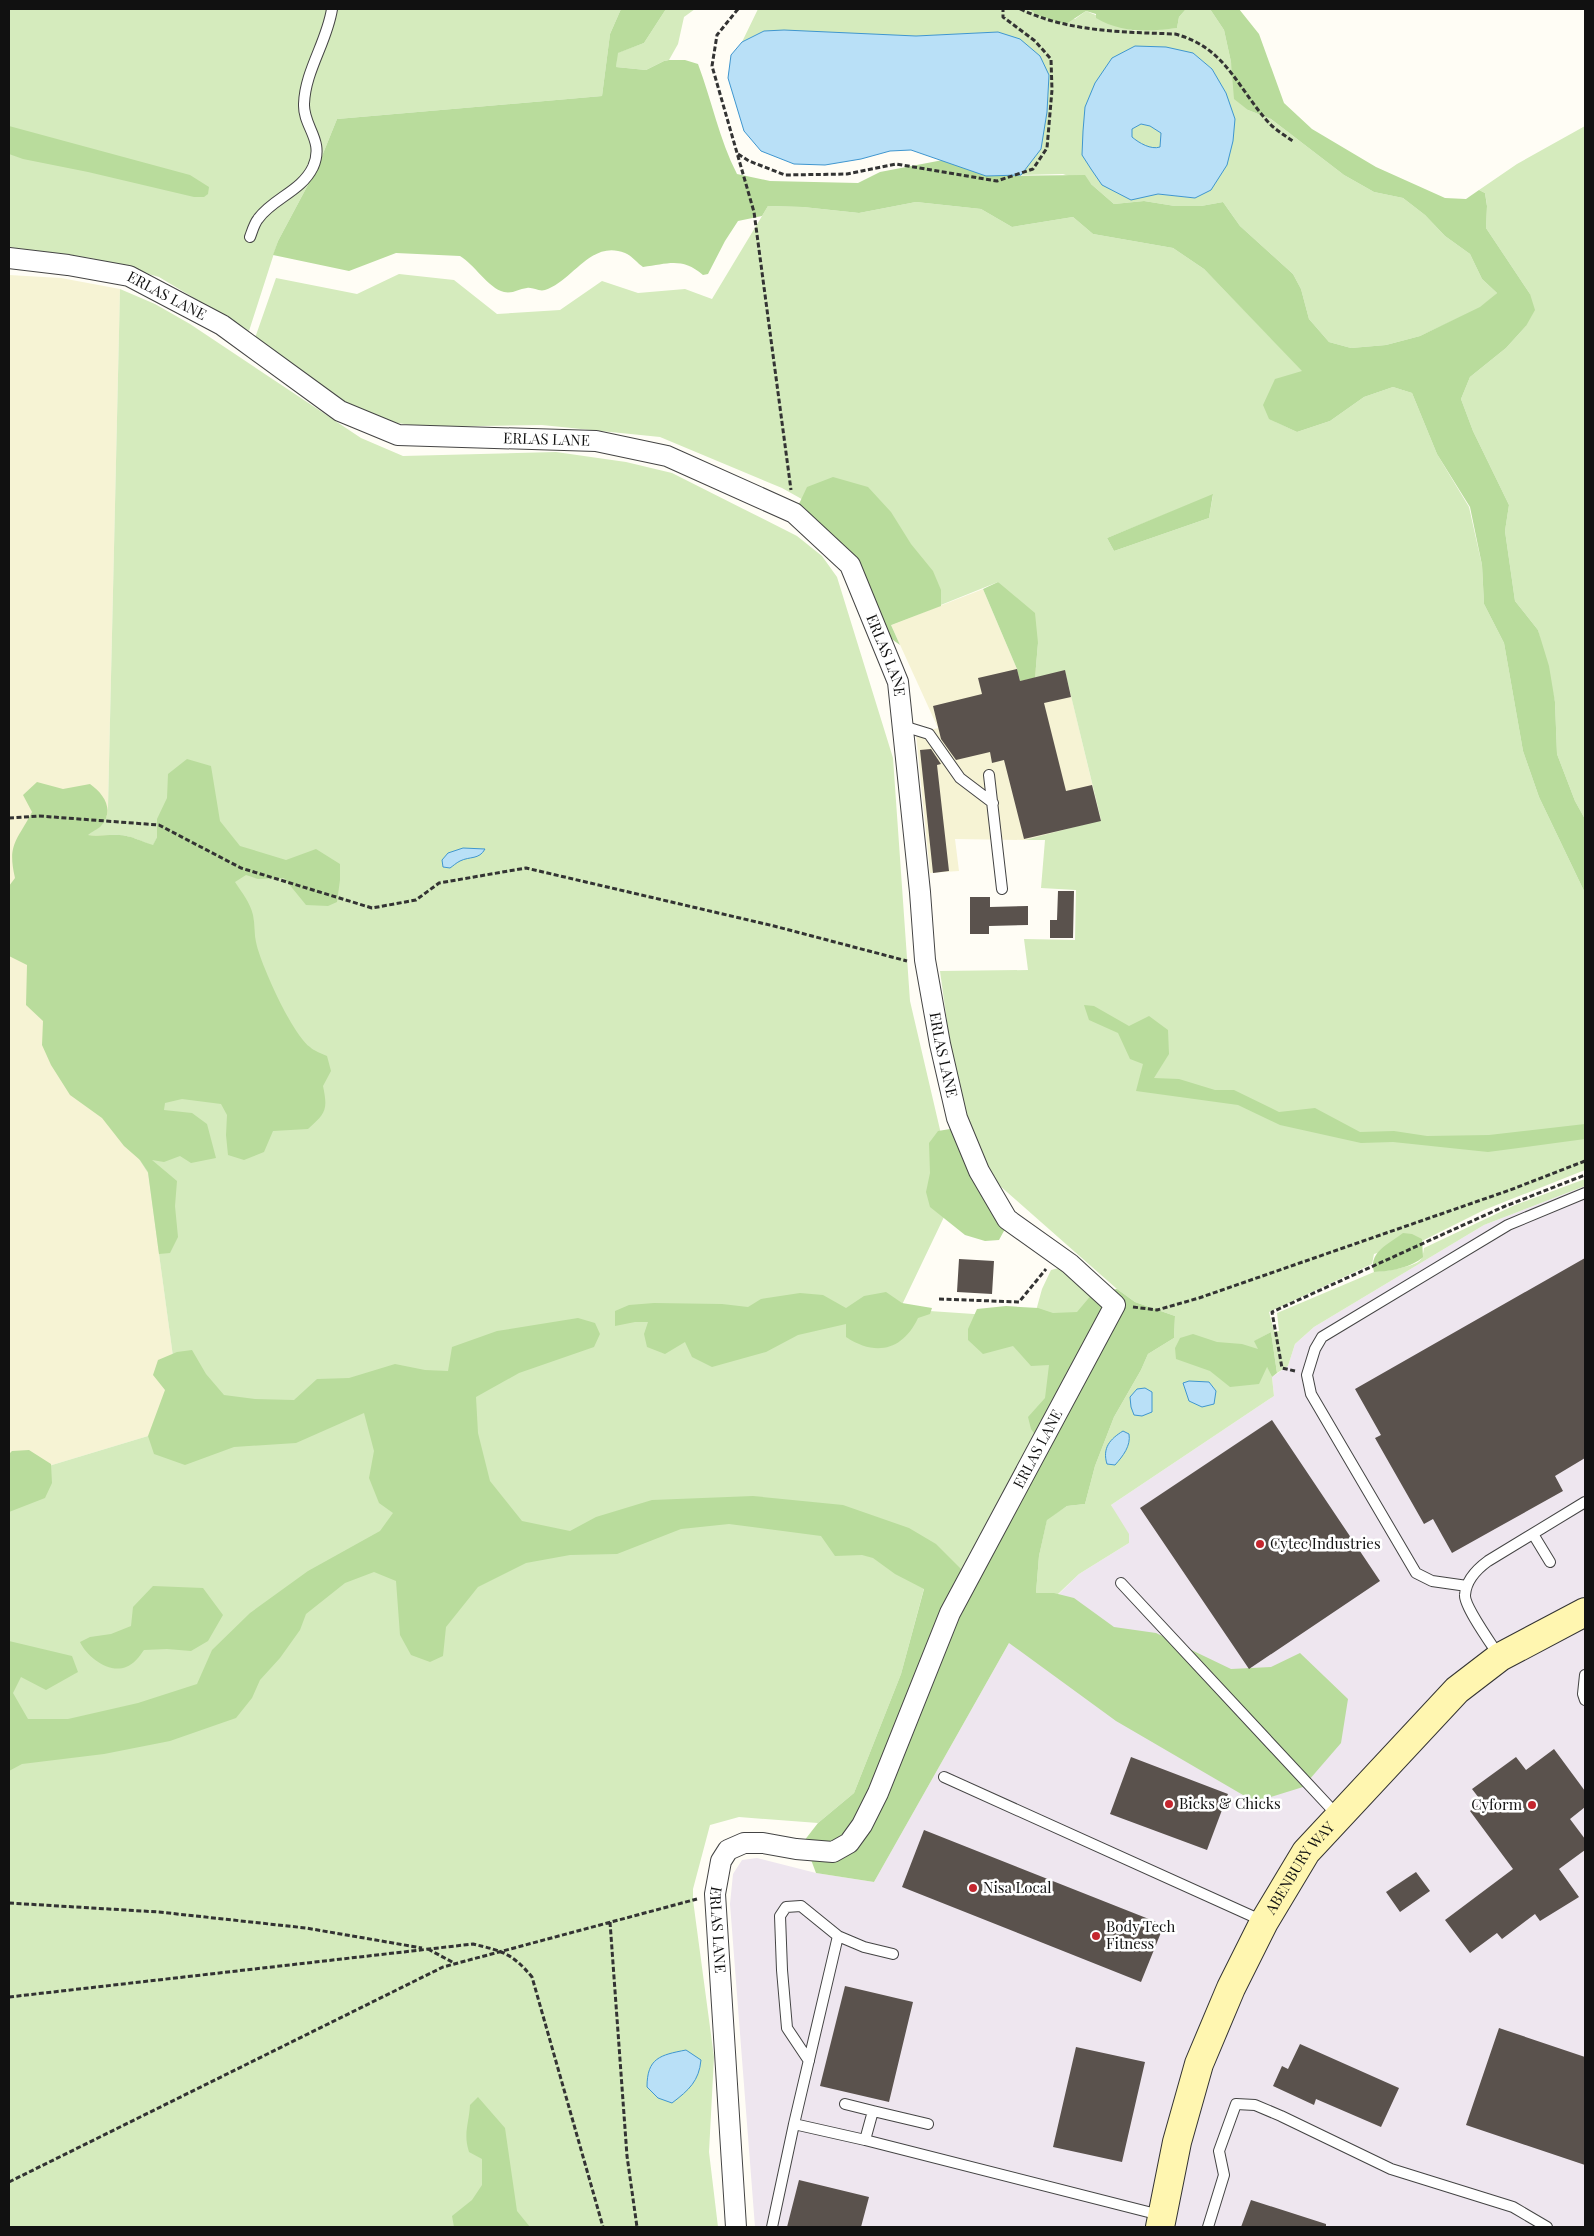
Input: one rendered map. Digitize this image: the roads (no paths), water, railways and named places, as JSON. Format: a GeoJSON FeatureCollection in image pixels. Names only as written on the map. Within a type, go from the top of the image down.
{"type":"FeatureCollection","features":[{"type":"Feature","properties":{"kind":"street","name":"ERLAS LANE"},"geometry":{"type":"LineString","coordinates":[[9,258],[68,265],[128,276],[222,325],[340,411],[398,435],[605,443],[667,456],[794,513],[850,565],[898,682],[925,960],[940,1044],[957,1118],[979,1171],[1007,1219],[1063,1259],[1115,1305],[950,1613],[878,1793],[862,1825],[850,1843],[833,1852],[796,1849],[763,1842],[744,1843],[728,1850],[721,1861],[715,1894],[736,2227]]}},
{"type":"Feature","properties":{"kind":"street","name":"ABENBURY WAY"},"geometry":{"type":"LineString","coordinates":[[1160,2221],[1177,2142],[1199,2064],[1230,1988],[1264,1922],[1306,1852],[1457,1690],[1500,1657],[1585,1612]]}},
{"type":"Feature","properties":{"kind":"lane"},"geometry":{"type":"LineString","coordinates":[[250,237],[257,220],[271,206],[296,189],[314,166],[316,140],[304,107],[305,92],[307,79],[326,37],[332,9]]}},
{"type":"Feature","properties":{"kind":"lane"},"geometry":{"type":"LineString","coordinates":[[903,726],[929,734],[960,778],[993,803]]}},
{"type":"Feature","properties":{"kind":"lane"},"geometry":{"type":"LineString","coordinates":[[990,775],[1002,889]]}},
{"type":"Feature","properties":{"kind":"lane"},"geometry":{"type":"LineString","coordinates":[[1467,1586],[1432,1581],[1416,1573],[1311,1394],[1307,1374],[1315,1349],[1322,1337],[1508,1225],[1585,1193]]}},
{"type":"Feature","properties":{"kind":"lane"},"geometry":{"type":"LineString","coordinates":[[1500,1657],[1479,1626],[1464,1598],[1467,1586],[1475,1571],[1585,1502]]}},
{"type":"Feature","properties":{"kind":"lane"},"geometry":{"type":"LineString","coordinates":[[1533,1534],[1550,1562]]}},
{"type":"Feature","properties":{"kind":"lane"},"geometry":{"type":"LineString","coordinates":[[1121,1584],[1339,1817]]}},
{"type":"Feature","properties":{"kind":"lane"},"geometry":{"type":"LineString","coordinates":[[1585,1676],[1583,1685],[1585,1700]]}},
{"type":"Feature","properties":{"kind":"lane"},"geometry":{"type":"LineString","coordinates":[[944,1777],[1264,1922]]}},
{"type":"Feature","properties":{"kind":"lane"},"geometry":{"type":"LineString","coordinates":[[809,2061],[787,2028],[780,1916],[786,1907],[801,1906],[838,1936],[864,1947],[893,1954]]}},
{"type":"Feature","properties":{"kind":"lane"},"geometry":{"type":"LineString","coordinates":[[772,2227],[838,1936]]}},
{"type":"Feature","properties":{"kind":"lane"},"geometry":{"type":"LineString","coordinates":[[845,2104],[928,2124]]}},
{"type":"Feature","properties":{"kind":"lane"},"geometry":{"type":"LineString","coordinates":[[1208,2227],[1224,2176],[1218,2151],[1236,2104],[1254,2105],[1282,2116],[1391,2169],[1513,2207],[1547,2227]]}},
{"type":"Feature","properties":{"kind":"lane"},"geometry":{"type":"LineString","coordinates":[[865,2140],[872,2111]]}},
{"type":"Feature","properties":{"kind":"lane"},"geometry":{"type":"LineString","coordinates":[[794,2124],[865,2140],[1160,2221]]}},
{"type":"Feature","properties":{"kind":"water"},"geometry":{"type":"Polygon","coordinates":[[[784,30],[916,36],[998,32],[1020,39],[1040,56],[1049,75],[1047,112],[1041,149],[1021,175],[986,176],[911,150],[890,151],[861,159],[825,165],[794,164],[761,151],[744,131],[728,78],[731,55],[742,42],[764,31],[784,30]]]}},
{"type":"Feature","properties":{"kind":"water"},"geometry":{"type":"Polygon","coordinates":[[[1135,46],[1166,47],[1193,53],[1212,69],[1226,93],[1235,119],[1233,141],[1227,165],[1211,190],[1195,198],[1158,194],[1131,200],[1102,185],[1082,155],[1083,131],[1085,107],[1095,83],[1112,58],[1135,46]],[[1141,124],[1132,129],[1132,137],[1149,147],[1160,147],[1161,133],[1150,126],[1141,124]]]}},
{"type":"Feature","properties":{"kind":"water"},"geometry":{"type":"Polygon","coordinates":[[[463,848],[485,849],[480,855],[464,859],[450,868],[443,867],[442,860],[448,853],[463,848]]]}},
{"type":"Feature","properties":{"kind":"water"},"geometry":{"type":"Polygon","coordinates":[[[1189,1381],[1209,1382],[1216,1391],[1214,1404],[1202,1407],[1189,1401],[1183,1383],[1189,1381]]]}},
{"type":"Feature","properties":{"kind":"water"},"geometry":{"type":"Polygon","coordinates":[[[1145,1388],[1152,1392],[1152,1412],[1142,1416],[1134,1415],[1130,1397],[1137,1389],[1145,1388]]]}},
{"type":"Feature","properties":{"kind":"water"},"geometry":{"type":"Polygon","coordinates":[[[1123,1431],[1129,1434],[1129,1443],[1126,1451],[1115,1465],[1107,1464],[1106,1449],[1114,1437],[1123,1431]]]}},
{"type":"Feature","properties":{"kind":"water"},"geometry":{"type":"Polygon","coordinates":[[[686,2050],[701,2060],[698,2074],[688,2089],[672,2103],[658,2098],[647,2087],[649,2070],[652,2064],[662,2056],[686,2050]]]}},
{"type":"Feature","properties":{"kind":"place","name":"Cytec Industries"},"geometry":{"type":"Point","coordinates":[1260,1544]}},
{"type":"Feature","properties":{"kind":"place","name":"Bicks & Chicks"},"geometry":{"type":"Point","coordinates":[1169,1804]}},
{"type":"Feature","properties":{"kind":"place","name":"Cyform"},"geometry":{"type":"Point","coordinates":[1532,1805]}},
{"type":"Feature","properties":{"kind":"place","name":"Nisa Local"},"geometry":{"type":"Point","coordinates":[973,1888]}},
{"type":"Feature","properties":{"kind":"place","name":"Body Tech Fitness"},"geometry":{"type":"Point","coordinates":[1096,1936]}}]}
